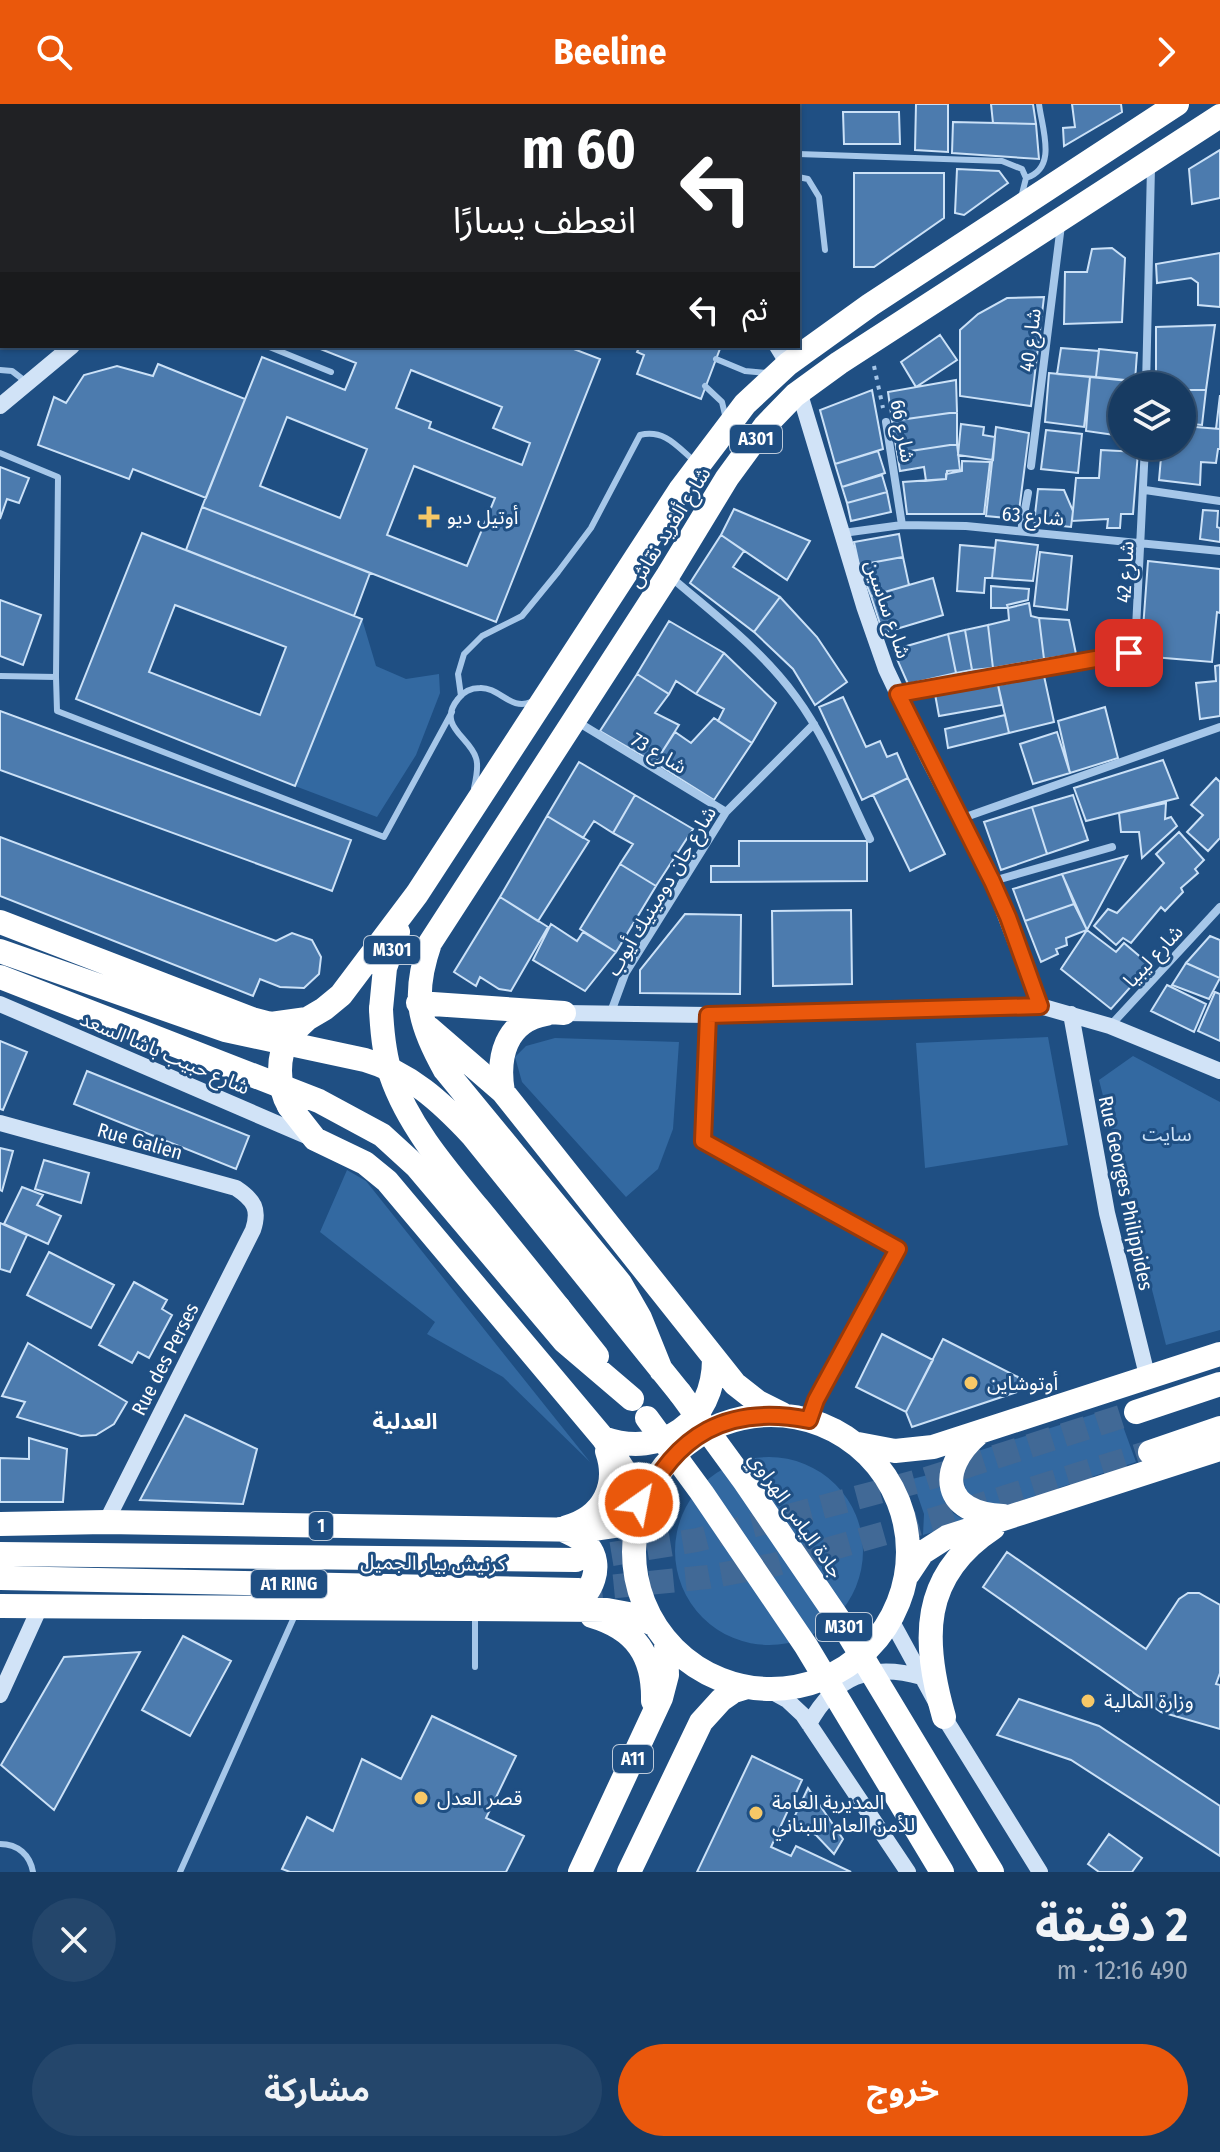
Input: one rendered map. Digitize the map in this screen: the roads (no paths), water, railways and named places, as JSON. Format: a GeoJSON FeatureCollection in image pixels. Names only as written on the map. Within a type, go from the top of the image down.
{"type":"FeatureCollection","features":[{"type":"Feature","properties":{"kind":"highway","name":"شارع ألفريد نقاش"},"geometry":{"type":"LineString","coordinates":[[800,345],[870,305],[1006,218],[1177,104]]}},
{"type":"Feature","properties":{"kind":"highway","name":"شارع ألفريد نقاش"},"geometry":{"type":"LineString","coordinates":[[420,1012],[420,969],[446,915],[575,720],[727,478],[765,426],[799,391],[869,343],[1220,116]]}},
{"type":"Feature","properties":{"kind":"highway","name":"شارع ألفريد نقاش"},"geometry":{"type":"LineString","coordinates":[[417,894],[680,490],[783,355]]}},
{"type":"Feature","properties":{"kind":"highway","name":"M301"},"geometry":{"type":"LineString","coordinates":[[417,894],[400,927],[385,968],[381,1009],[383,1043],[391,1076],[408,1111],[456,1182],[639,1408],[702,1493],[806,1646],[942,1872]]}},
{"type":"Feature","properties":{"kind":"highway"},"geometry":{"type":"LineString","coordinates":[[417,894],[341,995],[289,1036],[280,1063],[281,1086],[289,1106],[315,1139],[365,1163],[387,1181],[603,1438],[631,1481],[640,1512]]}},
{"type":"Feature","properties":{"kind":"highway"},"geometry":{"type":"LineString","coordinates":[[0,922],[252,1019],[271,1024],[307,1019]]}},
{"type":"Feature","properties":{"kind":"highway"},"geometry":{"type":"LineString","coordinates":[[0,951],[225,1030],[365,1060],[387,1067],[413,1081],[472,1135],[661,1370]]}},
{"type":"Feature","properties":{"kind":"highway"},"geometry":{"type":"LineString","coordinates":[[0,977],[319,1101],[382,1135],[417,1167],[564,1341],[639,1408]]}},
{"type":"Feature","properties":{"kind":"highway","name":"M301"},"geometry":{"type":"LineString","coordinates":[[420,1012],[445,1070],[620,1283],[640,1318],[661,1370]]}},
{"type":"Feature","properties":{"kind":"highway"},"geometry":{"type":"LineString","coordinates":[[420,1012],[564,1013]]}},
{"type":"Feature","properties":{"kind":"highway"},"geometry":{"type":"LineString","coordinates":[[420,1012],[503,1092],[714,1359],[743,1391],[783,1414]]}},
{"type":"Feature","properties":{"kind":"highway"},"geometry":{"type":"LineString","coordinates":[[503,1092],[499,1069],[504,1045],[519,1026],[540,1015],[564,1013]]}},
{"type":"Feature","properties":{"kind":"highway"},"geometry":{"type":"LineString","coordinates":[[858,1444],[895,1451],[921,1449],[1220,1354]]}},
{"type":"Feature","properties":{"kind":"highway"},"geometry":{"type":"LineString","coordinates":[[603,1438],[622,1444],[643,1444],[681,1430],[696,1417],[707,1399],[713,1380],[714,1359]]}},
{"type":"Feature","properties":{"kind":"highway","name":"جادة الياس الهراوي"},"geometry":{"type":"LineString","coordinates":[[661,1370],[745,1482],[846,1630],[992,1872]]}},
{"type":"Feature","properties":{"kind":"highway"},"geometry":{"type":"LineString","coordinates":[[1136,1412],[1220,1384]]}},
{"type":"Feature","properties":{"kind":"highway"},"geometry":{"type":"LineString","coordinates":[[0,1606],[626,1612],[660,1633],[689,1662],[716,1678],[757,1688],[804,1686],[839,1672],[869,1650],[891,1620],[902,1598],[908,1574],[909,1537],[901,1502],[883,1470],[858,1444],[835,1429],[783,1414],[752,1416],[722,1423],[695,1437],[672,1457],[653,1481],[640,1512],[633,1553],[635,1572],[646,1608],[660,1633]]}},
{"type":"Feature","properties":{"kind":"highway"},"geometry":{"type":"LineString","coordinates":[[1150,1452],[1220,1428]]}},
{"type":"Feature","properties":{"kind":"highway"},"geometry":{"type":"LineString","coordinates":[[981,1432],[954,1462],[952,1488],[958,1500],[971,1510],[1013,1516]]}},
{"type":"Feature","properties":{"kind":"highway"},"geometry":{"type":"LineString","coordinates":[[557,1527],[568,1527],[588,1519],[603,1503],[612,1472],[603,1438]]}},
{"type":"Feature","properties":{"kind":"highway"},"geometry":{"type":"LineString","coordinates":[[908,1574],[922,1553],[939,1540],[1220,1449]]}},
{"type":"Feature","properties":{"kind":"highway","name":"1"},"geometry":{"type":"LineString","coordinates":[[0,1524],[106,1522],[603,1528],[615,1526],[640,1512]]}},
{"type":"Feature","properties":{"kind":"highway"},"geometry":{"type":"LineString","coordinates":[[944,1717],[931,1656],[930,1626],[936,1595],[962,1551],[1013,1516]]}},
{"type":"Feature","properties":{"kind":"highway"},"geometry":{"type":"LineString","coordinates":[[557,1527],[578,1537],[588,1546],[594,1557],[595,1571],[592,1585],[582,1600],[559,1610]]}},
{"type":"Feature","properties":{"kind":"highway","name":"كرنيش بيار الجميل"},"geometry":{"type":"LineString","coordinates":[[0,1554],[576,1560]]}},
{"type":"Feature","properties":{"kind":"highway","name":"كرنيش بيار الجميل"},"geometry":{"type":"LineString","coordinates":[[0,1578],[578,1590]]}},
{"type":"Feature","properties":{"kind":"highway"},"geometry":{"type":"LineString","coordinates":[[559,1610],[610,1622],[632,1637],[650,1667],[653,1690],[651,1722]]}},
{"type":"Feature","properties":{"kind":"highway","name":"A11"},"geometry":{"type":"LineString","coordinates":[[580,1872],[651,1722],[667,1675],[660,1633]]}},
{"type":"Feature","properties":{"kind":"highway","name":"A11"},"geometry":{"type":"LineString","coordinates":[[629,1872],[701,1722],[734,1691],[757,1688]]}},
{"type":"Feature","properties":{"kind":"street"},"geometry":{"type":"LineString","coordinates":[[1146,372],[1151,160]]}},
{"type":"Feature","properties":{"kind":"street","name":"شارع 40"},"geometry":{"type":"LineString","coordinates":[[1031,466],[1062,219]]}},
{"type":"Feature","properties":{"kind":"street"},"geometry":{"type":"LineString","coordinates":[[0,406],[70,348]]}},
{"type":"Feature","properties":{"kind":"street","name":"شارع ساسين"},"geometry":{"type":"LineString","coordinates":[[799,391],[864,606],[898,694],[992,881],[1040,1006]]}},
{"type":"Feature","properties":{"kind":"street","name":"شارع 66"},"geometry":{"type":"LineString","coordinates":[[886,422],[902,525]]}},
{"type":"Feature","properties":{"kind":"street","name":"شارع 42"},"geometry":{"type":"LineString","coordinates":[[898,694],[1129,653],[1135,649],[1145,460]]}},
{"type":"Feature","properties":{"kind":"street"},"geometry":{"type":"LineString","coordinates":[[1145,490],[1220,501]]}},
{"type":"Feature","properties":{"kind":"street"},"geometry":{"type":"LineString","coordinates":[[1021,531],[1028,493]]}},
{"type":"Feature","properties":{"kind":"street","name":"شارع 63"},"geometry":{"type":"LineString","coordinates":[[843,533],[902,525],[966,526],[1220,551]]}},
{"type":"Feature","properties":{"kind":"street"},"geometry":{"type":"LineString","coordinates":[[668,575],[756,651],[787,686],[814,724],[870,839]]}},
{"type":"Feature","properties":{"kind":"street","name":"شارع 73"},"geometry":{"type":"LineString","coordinates":[[575,720],[726,812]]}},
{"type":"Feature","properties":{"kind":"street","name":"شارع جان دومينيك أيوب"},"geometry":{"type":"LineString","coordinates":[[611,1012],[625,974],[726,812],[814,724]]}},
{"type":"Feature","properties":{"kind":"street"},"geometry":{"type":"LineString","coordinates":[[960,819],[1220,727]]}},
{"type":"Feature","properties":{"kind":"street"},"geometry":{"type":"LineString","coordinates":[[992,881],[1112,847]]}},
{"type":"Feature","properties":{"kind":"street","name":"شارع ليبيا"},"geometry":{"type":"LineString","coordinates":[[1110,1026],[1220,907]]}},
{"type":"Feature","properties":{"kind":"street","name":"شارع حبيب باشا السعد"},"geometry":{"type":"LineString","coordinates":[[0,1004],[315,1139]]}},
{"type":"Feature","properties":{"kind":"street"},"geometry":{"type":"LineString","coordinates":[[564,1013],[708,1015],[1040,1006],[1110,1026],[1220,1071]]}},
{"type":"Feature","properties":{"kind":"street","name":"Rue Georges Philippides"},"geometry":{"type":"LineString","coordinates":[[1071,1014],[1107,1213],[1148,1379]]}},
{"type":"Feature","properties":{"kind":"street","name":"Rue Galien"},"geometry":{"type":"LineString","coordinates":[[0,1123],[236,1188],[250,1197],[257,1213]]}},
{"type":"Feature","properties":{"kind":"street","name":"Rue des Perses"},"geometry":{"type":"LineString","coordinates":[[106,1522],[253,1230],[257,1213]]}},
{"type":"Feature","properties":{"kind":"street"},"geometry":{"type":"LineString","coordinates":[[0,1695],[40,1607]]}},
{"type":"Feature","properties":{"kind":"street"},"geometry":{"type":"LineString","coordinates":[[891,1620],[944,1717],[1040,1872]]}},
{"type":"Feature","properties":{"kind":"street"},"geometry":{"type":"LineString","coordinates":[[809,1724],[820,1704],[835,1688],[855,1677],[877,1671],[900,1671],[922,1677]]}},
{"type":"Feature","properties":{"kind":"street"},"geometry":{"type":"LineString","coordinates":[[757,1688],[787,1700],[809,1724],[908,1872]]}},
{"type":"Feature","properties":{"kind":"lane"},"geometry":{"type":"LineString","coordinates":[[1026,178],[1035,176],[1043,168],[1047,157],[1039,104]]}},
{"type":"Feature","properties":{"kind":"lane"},"geometry":{"type":"LineString","coordinates":[[800,154],[1002,161],[1022,169],[1026,178],[1026,189],[1006,218]]}},
{"type":"Feature","properties":{"kind":"lane"},"geometry":{"type":"LineString","coordinates":[[800,177],[808,179],[819,197],[825,250]]}},
{"type":"Feature","properties":{"kind":"lane"},"geometry":{"type":"LineString","coordinates":[[272,348],[331,372]]}},
{"type":"Feature","properties":{"kind":"lane"},"geometry":{"type":"LineString","coordinates":[[716,359],[745,371],[767,373],[783,355]]}},
{"type":"Feature","properties":{"kind":"lane"},"geometry":{"type":"LineString","coordinates":[[0,370],[21,376],[27,383]]}},
{"type":"Feature","properties":{"kind":"lane"},"geometry":{"type":"LineString","coordinates":[[705,386],[722,402],[726,419],[716,442]]}},
{"type":"Feature","properties":{"kind":"lane"},"geometry":{"type":"LineString","coordinates":[[461,696],[458,674],[464,654],[482,636],[522,616],[558,572],[591,528],[640,435],[651,432],[663,435],[699,465]]}},
{"type":"Feature","properties":{"kind":"lane"},"geometry":{"type":"LineString","coordinates":[[0,453],[58,477],[57,711],[384,837],[461,696],[469,690],[488,689],[509,701],[525,704],[546,695]]}},
{"type":"Feature","properties":{"kind":"lane"},"geometry":{"type":"LineString","coordinates":[[0,676],[56,677]]}},
{"type":"Feature","properties":{"kind":"lane"},"geometry":{"type":"LineString","coordinates":[[452,712],[455,730],[471,747],[477,759],[476,784],[468,814]]}},
{"type":"Feature","properties":{"kind":"lane"},"geometry":{"type":"LineString","coordinates":[[708,1015],[703,1141],[898,1249],[816,1400],[809,1420]]}},
{"type":"Feature","properties":{"kind":"lane"},"geometry":{"type":"LineString","coordinates":[[180,1872],[298,1608]]}},
{"type":"Feature","properties":{"kind":"lane"},"geometry":{"type":"LineString","coordinates":[[475,1610],[475,1667]]}},
{"type":"Feature","properties":{"kind":"lane"},"geometry":{"type":"LineString","coordinates":[[0,1844],[19,1848],[31,1862],[33,1872]]}},
{"type":"Feature","properties":{"kind":"tunnel"},"geometry":{"type":"LineString","coordinates":[[576,1560],[697,1540],[751,1526],[923,1480],[1136,1412]]}},
{"type":"Feature","properties":{"kind":"tunnel"},"geometry":{"type":"LineString","coordinates":[[578,1590],[708,1577],[773,1565],[935,1519],[1150,1452]]}},
{"type":"Feature","properties":{"kind":"place","name":"أوتيل ديو"},"geometry":{"type":"Point","coordinates":[429,517]}},
{"type":"Feature","properties":{"kind":"place","name":"أوتوشاين"},"geometry":{"type":"Point","coordinates":[971,1383]}},
{"type":"Feature","properties":{"kind":"place","name":"وزارة المالية"},"geometry":{"type":"Point","coordinates":[1088,1701]}},
{"type":"Feature","properties":{"kind":"place","name":"قصر العدل"},"geometry":{"type":"Point","coordinates":[421,1798]}},
{"type":"Feature","properties":{"kind":"place","name":"المديرية العامة للأمن العام اللبناني"},"geometry":{"type":"Point","coordinates":[756,1813]}},
{"type":"Feature","properties":{"kind":"district","name":"العدلية"},"geometry":{"type":"Point","coordinates":[405,1421]}},
{"type":"Feature","properties":{"kind":"park label","name":"سايت"},"geometry":{"type":"Point","coordinates":[1167,1134]}}]}
